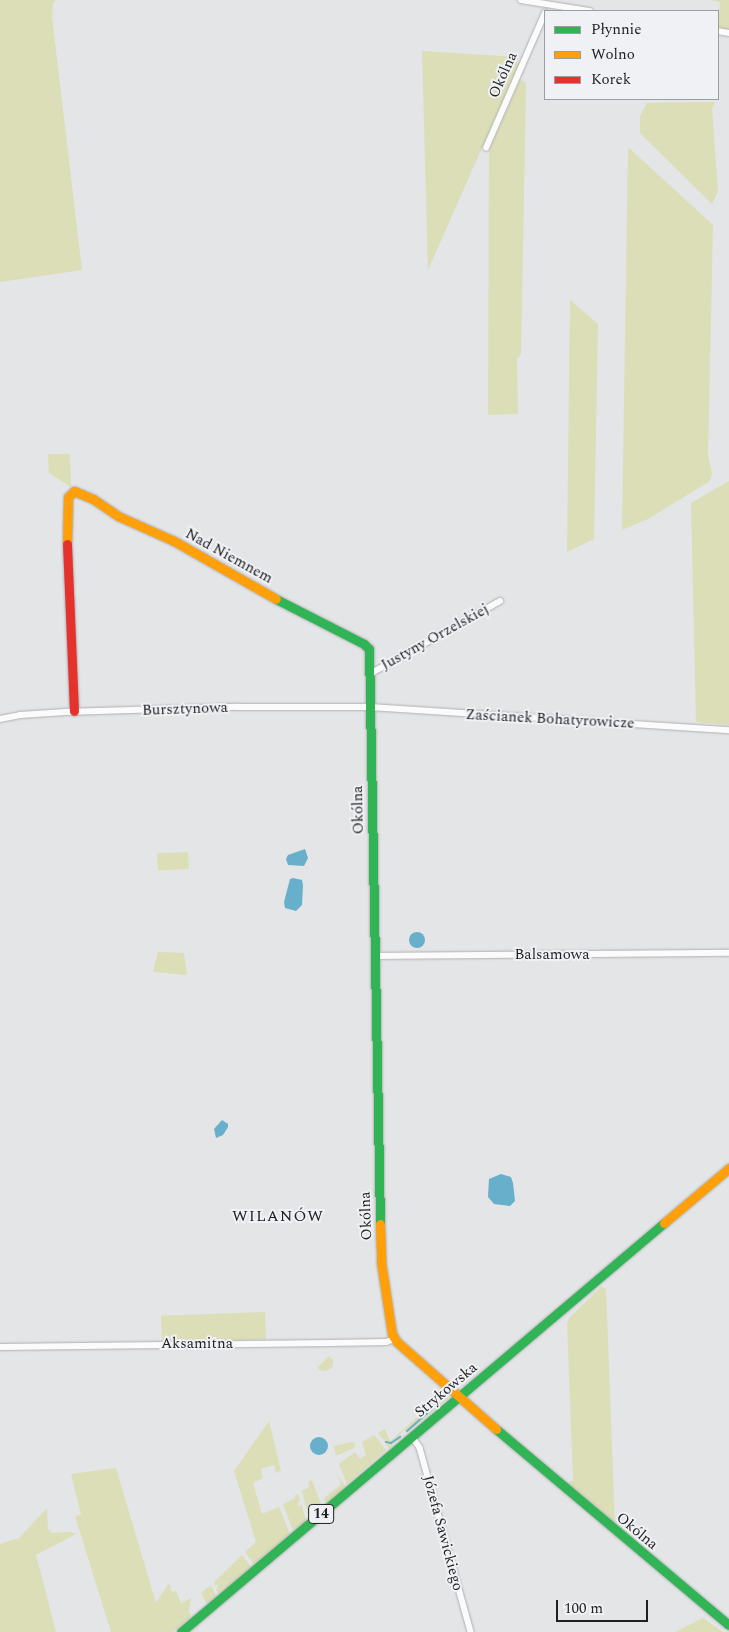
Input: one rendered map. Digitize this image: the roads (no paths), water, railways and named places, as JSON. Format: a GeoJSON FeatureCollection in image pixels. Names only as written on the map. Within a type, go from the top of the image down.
{"type":"FeatureCollection","features":[{"type":"Feature","properties":{"kind":"street"},"geometry":{"type":"LineString","coordinates":[[521,0],[551,2],[586,10]]}},
{"type":"Feature","properties":{"kind":"street","name":"Okólna"},"geometry":{"type":"LineString","coordinates":[[486,148],[544,17]]}},
{"type":"Feature","properties":{"kind":"street","name":"Nad Niemnem"},"geometry":{"type":"LineString","coordinates":[[74,711],[68,587],[68,498],[74,491],[93,499],[118,516],[174,541],[297,610],[364,644],[369,649]]}},
{"type":"Feature","properties":{"kind":"street","name":"Justyny Orzelskiej"},"geometry":{"type":"LineString","coordinates":[[370,674],[500,601]]}},
{"type":"Feature","properties":{"kind":"street","name":"Okólna"},"geometry":{"type":"LineString","coordinates":[[369,649],[381,1262],[394,1339],[563,1487],[729,1625]]}},
{"type":"Feature","properties":{"kind":"street","name":"Bursztynowa"},"geometry":{"type":"LineString","coordinates":[[0,719],[20,714],[74,711],[238,707],[370,707]]}},
{"type":"Feature","properties":{"kind":"street","name":"Zaścianek Bohatyrowicze"},"geometry":{"type":"LineString","coordinates":[[370,707],[729,730]]}},
{"type":"Feature","properties":{"kind":"street","name":"Balsamowa"},"geometry":{"type":"LineString","coordinates":[[374,956],[729,953]]}},
{"type":"Feature","properties":{"kind":"street","name":"Strykowska"},"geometry":{"type":"LineString","coordinates":[[181,1632],[729,1168]]}},
{"type":"Feature","properties":{"kind":"street","name":"Aksamitna"},"geometry":{"type":"LineString","coordinates":[[0,1346],[330,1343],[386,1342],[394,1339]]}},
{"type":"Feature","properties":{"kind":"street","name":"Józefa Sawickiego"},"geometry":{"type":"LineString","coordinates":[[412,1436],[420,1448],[471,1632]]}},
{"type":"Feature","properties":{"kind":"water"},"geometry":{"type":"Polygon","coordinates":[[[305,849],[308,858],[304,866],[288,865],[286,859],[288,855],[305,849]]]}},
{"type":"Feature","properties":{"kind":"water"},"geometry":{"type":"Polygon","coordinates":[[[290,879],[302,880],[303,885],[302,905],[296,911],[285,908],[284,902],[290,879]]]}},
{"type":"Feature","properties":{"kind":"water"},"geometry":{"type":"Polygon","coordinates":[[[417,932],[425,940],[417,948],[409,940],[417,932]]]}},
{"type":"Feature","properties":{"kind":"water"},"geometry":{"type":"Polygon","coordinates":[[[222,1120],[228,1124],[228,1127],[223,1135],[216,1138],[214,1129],[222,1120]]]}},
{"type":"Feature","properties":{"kind":"water"},"geometry":{"type":"Polygon","coordinates":[[[501,1174],[511,1177],[513,1183],[515,1201],[510,1206],[494,1204],[488,1197],[489,1179],[501,1174]]]}},
{"type":"Feature","properties":{"kind":"water"},"geometry":{"type":"Polygon","coordinates":[[[319,1437],[325,1440],[328,1446],[325,1452],[319,1455],[313,1452],[310,1446],[313,1440],[319,1437]]]}},
{"type":"Feature","properties":{"kind":"waterway"},"geometry":{"type":"LineString","coordinates":[[407,1431],[444,1398],[444,1391]]}},
{"type":"Feature","properties":{"kind":"waterway"},"geometry":{"type":"LineString","coordinates":[[386,1442],[391,1443],[400,1437]]}},
{"type":"Feature","properties":{"kind":"district","name":"WILANÓW"},"geometry":{"type":"Point","coordinates":[278,1216]}}]}
